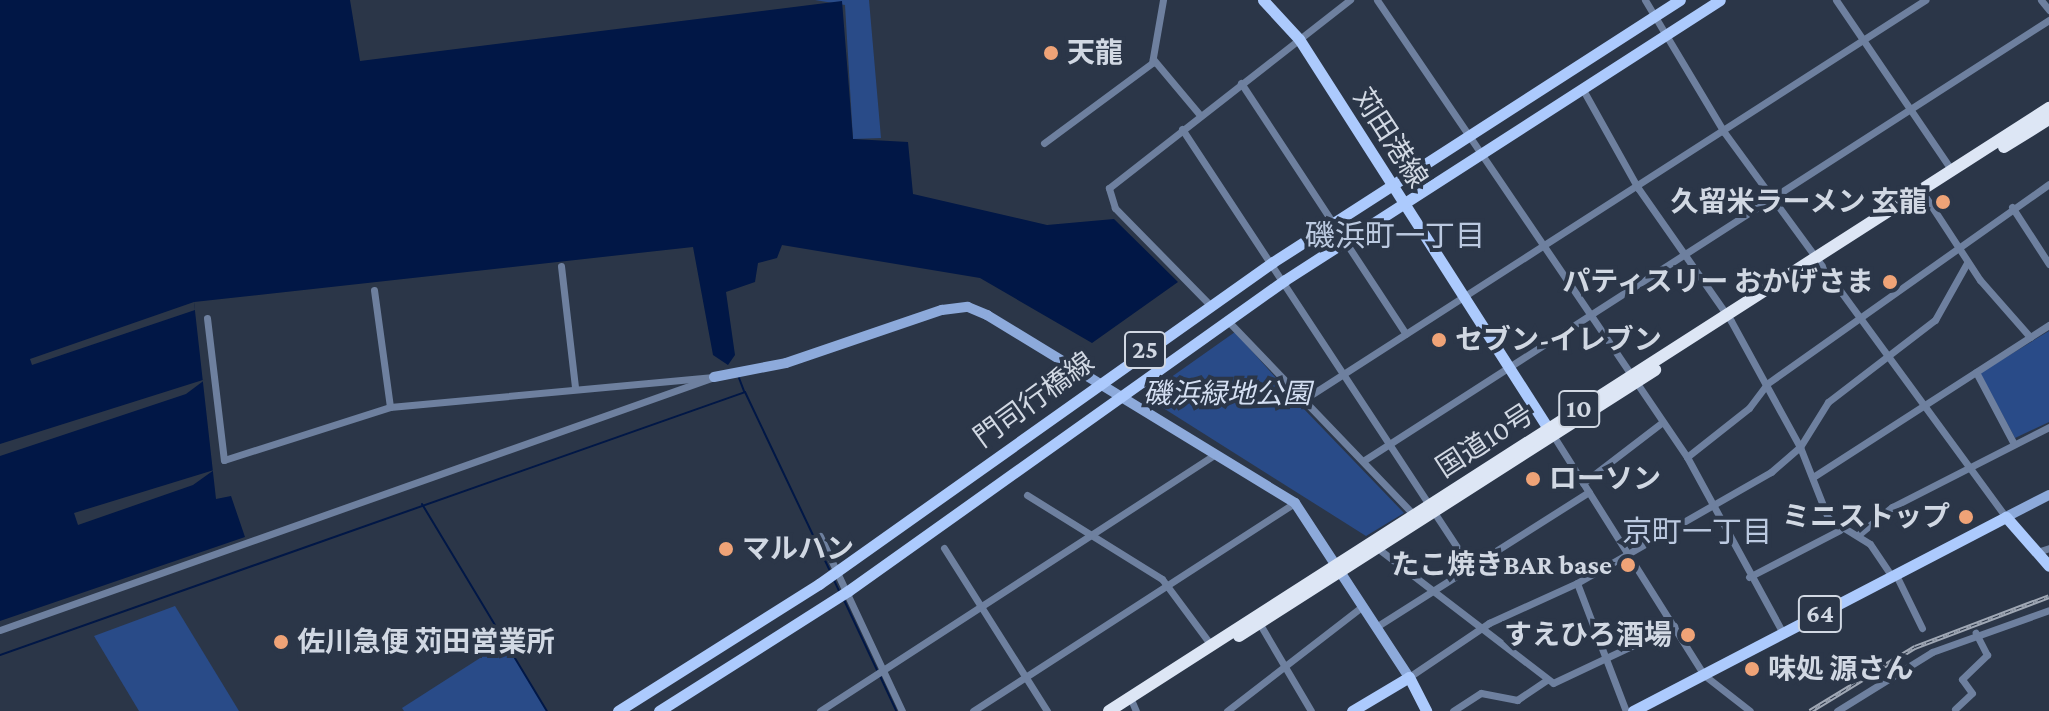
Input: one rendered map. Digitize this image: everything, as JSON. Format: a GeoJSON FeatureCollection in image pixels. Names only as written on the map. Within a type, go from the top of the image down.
{"type":"FeatureCollection","features":[{"type":"Feature","properties":{"kind":"highway","name":"国道10号"},"geometry":{"type":"LineString","coordinates":[[1923,193],[2049,108]]}},
{"type":"Feature","properties":{"kind":"highway","name":"国道10号"},"geometry":{"type":"LineString","coordinates":[[1109,711],[1130,706],[1257,620],[1923,193],[2049,119]]}},
{"type":"Feature","properties":{"kind":"highway","name":"国道10号"},"geometry":{"type":"LineString","coordinates":[[1374,545],[1414,515],[1432,508]]}},
{"type":"Feature","properties":{"kind":"highway","name":"国道10号"},"geometry":{"type":"LineString","coordinates":[[1130,706],[1211,645],[1257,620]]}},
{"type":"Feature","properties":{"kind":"main road","name":"苅田港線"},"geometry":{"type":"LineString","coordinates":[[1263,0],[1299,39],[1551,432]]}},
{"type":"Feature","properties":{"kind":"main road","name":"門司行橋線"},"geometry":{"type":"LineString","coordinates":[[618,711],[838,571],[1098,383],[1273,262],[1680,0]]}},
{"type":"Feature","properties":{"kind":"main road","name":"門司行橋線"},"geometry":{"type":"LineString","coordinates":[[659,711],[848,591],[1285,280],[1720,0]]}},
{"type":"Feature","properties":{"kind":"main road"},"geometry":{"type":"LineString","coordinates":[[2006,517],[2043,550],[2049,566]]}},
{"type":"Feature","properties":{"kind":"main road","name":"64"},"geometry":{"type":"LineString","coordinates":[[1633,711],[2006,517]]}},
{"type":"Feature","properties":{"kind":"main road"},"geometry":{"type":"LineString","coordinates":[[1352,711],[1409,677],[1426,711]]}},
{"type":"Feature","properties":{"kind":"street"},"geometry":{"type":"LineString","coordinates":[[1044,143],[1153,59],[1163,0]]}},
{"type":"Feature","properties":{"kind":"street"},"geometry":{"type":"LineString","coordinates":[[1210,305],[1115,208],[1109,188],[1350,0]]}},
{"type":"Feature","properties":{"kind":"street"},"geometry":{"type":"LineString","coordinates":[[1377,0],[1484,150],[1660,424],[1687,457],[1716,504],[1749,577],[1783,633]]}},
{"type":"Feature","properties":{"kind":"street"},"geometry":{"type":"LineString","coordinates":[[1645,0],[1724,132],[1776,196],[1858,318],[2006,517],[2049,495]]}},
{"type":"Feature","properties":{"kind":"street"},"geometry":{"type":"LineString","coordinates":[[1836,0],[1952,171]]}},
{"type":"Feature","properties":{"kind":"street"},"geometry":{"type":"LineString","coordinates":[[1303,400],[1638,188],[1925,0]]}},
{"type":"Feature","properties":{"kind":"street"},"geometry":{"type":"LineString","coordinates":[[2041,0],[2049,10]]}},
{"type":"Feature","properties":{"kind":"street"},"geometry":{"type":"LineString","coordinates":[[1363,461],[2049,20]]}},
{"type":"Feature","properties":{"kind":"street"},"geometry":{"type":"LineString","coordinates":[[1153,59],[1200,115]]}},
{"type":"Feature","properties":{"kind":"street"},"geometry":{"type":"LineString","coordinates":[[1241,83],[1406,334]]}},
{"type":"Feature","properties":{"kind":"street"},"geometry":{"type":"LineString","coordinates":[[1582,88],[1638,188],[1687,252],[1729,318],[1800,447],[1840,530]]}},
{"type":"Feature","properties":{"kind":"street"},"geometry":{"type":"LineString","coordinates":[[1182,129],[1285,280],[1472,570]]}},
{"type":"Feature","properties":{"kind":"street"},"geometry":{"type":"LineString","coordinates":[[1687,457],[1765,387],[1956,244],[2049,184]]}},
{"type":"Feature","properties":{"kind":"street"},"geometry":{"type":"LineString","coordinates":[[1923,193],[1967,263],[2030,337]]}},
{"type":"Feature","properties":{"kind":"street"},"geometry":{"type":"LineString","coordinates":[[2012,207],[2049,264]]}},
{"type":"Feature","properties":{"kind":"street"},"geometry":{"type":"LineString","coordinates":[[207,318],[224,460],[390,407],[575,387],[714,377],[786,363],[956,307],[987,315],[1295,503],[1409,677],[1481,629],[1577,583],[1716,504],[1800,447],[1822,408],[1935,320],[1967,263]]}},
{"type":"Feature","properties":{"kind":"street"},"geometry":{"type":"LineString","coordinates":[[561,266],[575,387]]}},
{"type":"Feature","properties":{"kind":"street"},"geometry":{"type":"LineString","coordinates":[[374,290],[390,407]]}},
{"type":"Feature","properties":{"kind":"street"},"geometry":{"type":"LineString","coordinates":[[1227,320],[1414,515]]}},
{"type":"Feature","properties":{"kind":"street"},"geometry":{"type":"LineString","coordinates":[[1813,477],[2049,325]]}},
{"type":"Feature","properties":{"kind":"street"},"geometry":{"type":"LineString","coordinates":[[1976,372],[2014,444]]}},
{"type":"Feature","properties":{"kind":"street"},"geometry":{"type":"LineString","coordinates":[[0,630],[714,377]]}},
{"type":"Feature","properties":{"kind":"street"},"geometry":{"type":"LineString","coordinates":[[1583,483],[1660,424]]}},
{"type":"Feature","properties":{"kind":"street"},"geometry":{"type":"LineString","coordinates":[[1858,535],[1892,507],[2049,427]]}},
{"type":"Feature","properties":{"kind":"street"},"geometry":{"type":"LineString","coordinates":[[1551,432],[1704,675],[1750,711]]}},
{"type":"Feature","properties":{"kind":"street"},"geometry":{"type":"LineString","coordinates":[[820,711],[1216,454]]}},
{"type":"Feature","properties":{"kind":"street"},"geometry":{"type":"LineString","coordinates":[[1376,627],[1472,570],[1589,492]]}},
{"type":"Feature","properties":{"kind":"street"},"geometry":{"type":"LineString","coordinates":[[1027,495],[1093,534],[1169,587],[1211,645]]}},
{"type":"Feature","properties":{"kind":"street"},"geometry":{"type":"LineString","coordinates":[[973,711],[1295,503]]}},
{"type":"Feature","properties":{"kind":"street"},"geometry":{"type":"LineString","coordinates":[[1749,577],[1840,530],[1858,535],[1894,576],[1922,628]]}},
{"type":"Feature","properties":{"kind":"street"},"geometry":{"type":"LineString","coordinates":[[820,536],[902,711]]}},
{"type":"Feature","properties":{"kind":"street"},"geometry":{"type":"LineString","coordinates":[[1374,545],[1547,680],[1561,683],[1674,626]]}},
{"type":"Feature","properties":{"kind":"street"},"geometry":{"type":"LineString","coordinates":[[944,548],[1047,711]]}},
{"type":"Feature","properties":{"kind":"street"},"geometry":{"type":"LineString","coordinates":[[1577,583],[1626,711]]}},
{"type":"Feature","properties":{"kind":"street"},"geometry":{"type":"LineString","coordinates":[[1227,711],[1278,678],[1284,664],[1363,606]]}},
{"type":"Feature","properties":{"kind":"street"},"geometry":{"type":"LineString","coordinates":[[1837,711],[1900,669],[1976,633],[2049,610]]}},
{"type":"Feature","properties":{"kind":"street"},"geometry":{"type":"LineString","coordinates":[[1257,620],[1311,711]]}},
{"type":"Feature","properties":{"kind":"street"},"geometry":{"type":"LineString","coordinates":[[1955,709],[1972,693],[1962,679],[1987,655],[1976,633]]}},
{"type":"Feature","properties":{"kind":"street"},"geometry":{"type":"LineString","coordinates":[[1453,711],[1481,693],[1517,700],[1547,680]]}},
{"type":"Feature","properties":{"kind":"green space"},"geometry":{"type":"Polygon","coordinates":[[[815,0],[869,0],[881,138],[853,139],[845,5],[815,0]]]}},
{"type":"Feature","properties":{"kind":"green space"},"geometry":{"type":"Polygon","coordinates":[[[2049,331],[2049,422],[2015,438],[1980,373],[2049,331]]]}},
{"type":"Feature","properties":{"kind":"green space","name":"磯浜緑地公園"},"geometry":{"type":"Polygon","coordinates":[[[1235,332],[1404,513],[1366,536],[1160,406],[1160,385],[1235,332]]]}},
{"type":"Feature","properties":{"kind":"green space"},"geometry":{"type":"Polygon","coordinates":[[[175,606],[239,711],[139,711],[94,636],[175,606]]]}},
{"type":"Feature","properties":{"kind":"green space"},"geometry":{"type":"Polygon","coordinates":[[[505,642],[547,711],[404,711],[402,708],[505,642]]]}},
{"type":"Feature","properties":{"kind":"shaded area"},"geometry":{"type":"Polygon","coordinates":[[[0,0],[350,0],[360,61],[842,1],[853,139],[908,142],[913,194],[1047,225],[1114,219],[1178,282],[1092,343],[980,278],[782,245],[777,258],[758,263],[755,282],[726,292],[735,355],[728,365],[713,355],[693,247],[194,302],[216,499],[231,496],[245,537],[0,621],[0,0]]]}},
{"type":"Feature","properties":{"kind":"pier"},"geometry":{"type":"Polygon","coordinates":[[[194,302],[195,310],[32,365],[30,359],[194,302]]]}},
{"type":"Feature","properties":{"kind":"pier"},"geometry":{"type":"Polygon","coordinates":[[[206,379],[186,394],[0,456],[0,444],[206,379]]]}},
{"type":"Feature","properties":{"kind":"pier"},"geometry":{"type":"Polygon","coordinates":[[[214,470],[193,485],[78,525],[74,513],[214,470]]]}},
{"type":"Feature","properties":{"kind":"waterway"},"geometry":{"type":"LineString","coordinates":[[739,378],[744,391]]}},
{"type":"Feature","properties":{"kind":"waterway"},"geometry":{"type":"LineString","coordinates":[[0,655],[745,392],[829,569]]}},
{"type":"Feature","properties":{"kind":"waterway"},"geometry":{"type":"LineString","coordinates":[[422,504],[547,711]]}},
{"type":"Feature","properties":{"kind":"waterway"},"geometry":{"type":"LineString","coordinates":[[833,578],[839,591]]}},
{"type":"Feature","properties":{"kind":"waterway"},"geometry":{"type":"LineString","coordinates":[[844,600],[877,670]]}},
{"type":"Feature","properties":{"kind":"waterway"},"geometry":{"type":"LineString","coordinates":[[880,676],[896,711]]}},
{"type":"Feature","properties":{"kind":"railway"},"geometry":{"type":"LineString","coordinates":[[1810,711],[1915,647],[2049,596]]}},
{"type":"Feature","properties":{"kind":"place","name":"天龍"},"geometry":{"type":"Point","coordinates":[1051,53]}},
{"type":"Feature","properties":{"kind":"place","name":"久留米ラーメン 玄龍"},"geometry":{"type":"Point","coordinates":[1943,202]}},
{"type":"Feature","properties":{"kind":"place","name":"パティスリー おかげさま"},"geometry":{"type":"Point","coordinates":[1890,282]}},
{"type":"Feature","properties":{"kind":"place","name":"セブン-イレブン"},"geometry":{"type":"Point","coordinates":[1439,340]}},
{"type":"Feature","properties":{"kind":"place","name":"ローソン"},"geometry":{"type":"Point","coordinates":[1533,479]}},
{"type":"Feature","properties":{"kind":"place","name":"ミニストップ"},"geometry":{"type":"Point","coordinates":[1966,517]}},
{"type":"Feature","properties":{"kind":"place","name":"マルハン"},"geometry":{"type":"Point","coordinates":[726,549]}},
{"type":"Feature","properties":{"kind":"place","name":"たこ焼きBAR base"},"geometry":{"type":"Point","coordinates":[1628,565]}},
{"type":"Feature","properties":{"kind":"place","name":"すえひろ酒場"},"geometry":{"type":"Point","coordinates":[1688,635]}},
{"type":"Feature","properties":{"kind":"place","name":"佐川急便 苅田営業所"},"geometry":{"type":"Point","coordinates":[281,642]}},
{"type":"Feature","properties":{"kind":"place","name":"味処 源さん"},"geometry":{"type":"Point","coordinates":[1752,669]}},
{"type":"Feature","properties":{"kind":"district","name":"磯浜町一丁目"},"geometry":{"type":"Point","coordinates":[1395,236]}},
{"type":"Feature","properties":{"kind":"district","name":"京町一丁目"},"geometry":{"type":"Point","coordinates":[1697,532]}}]}
